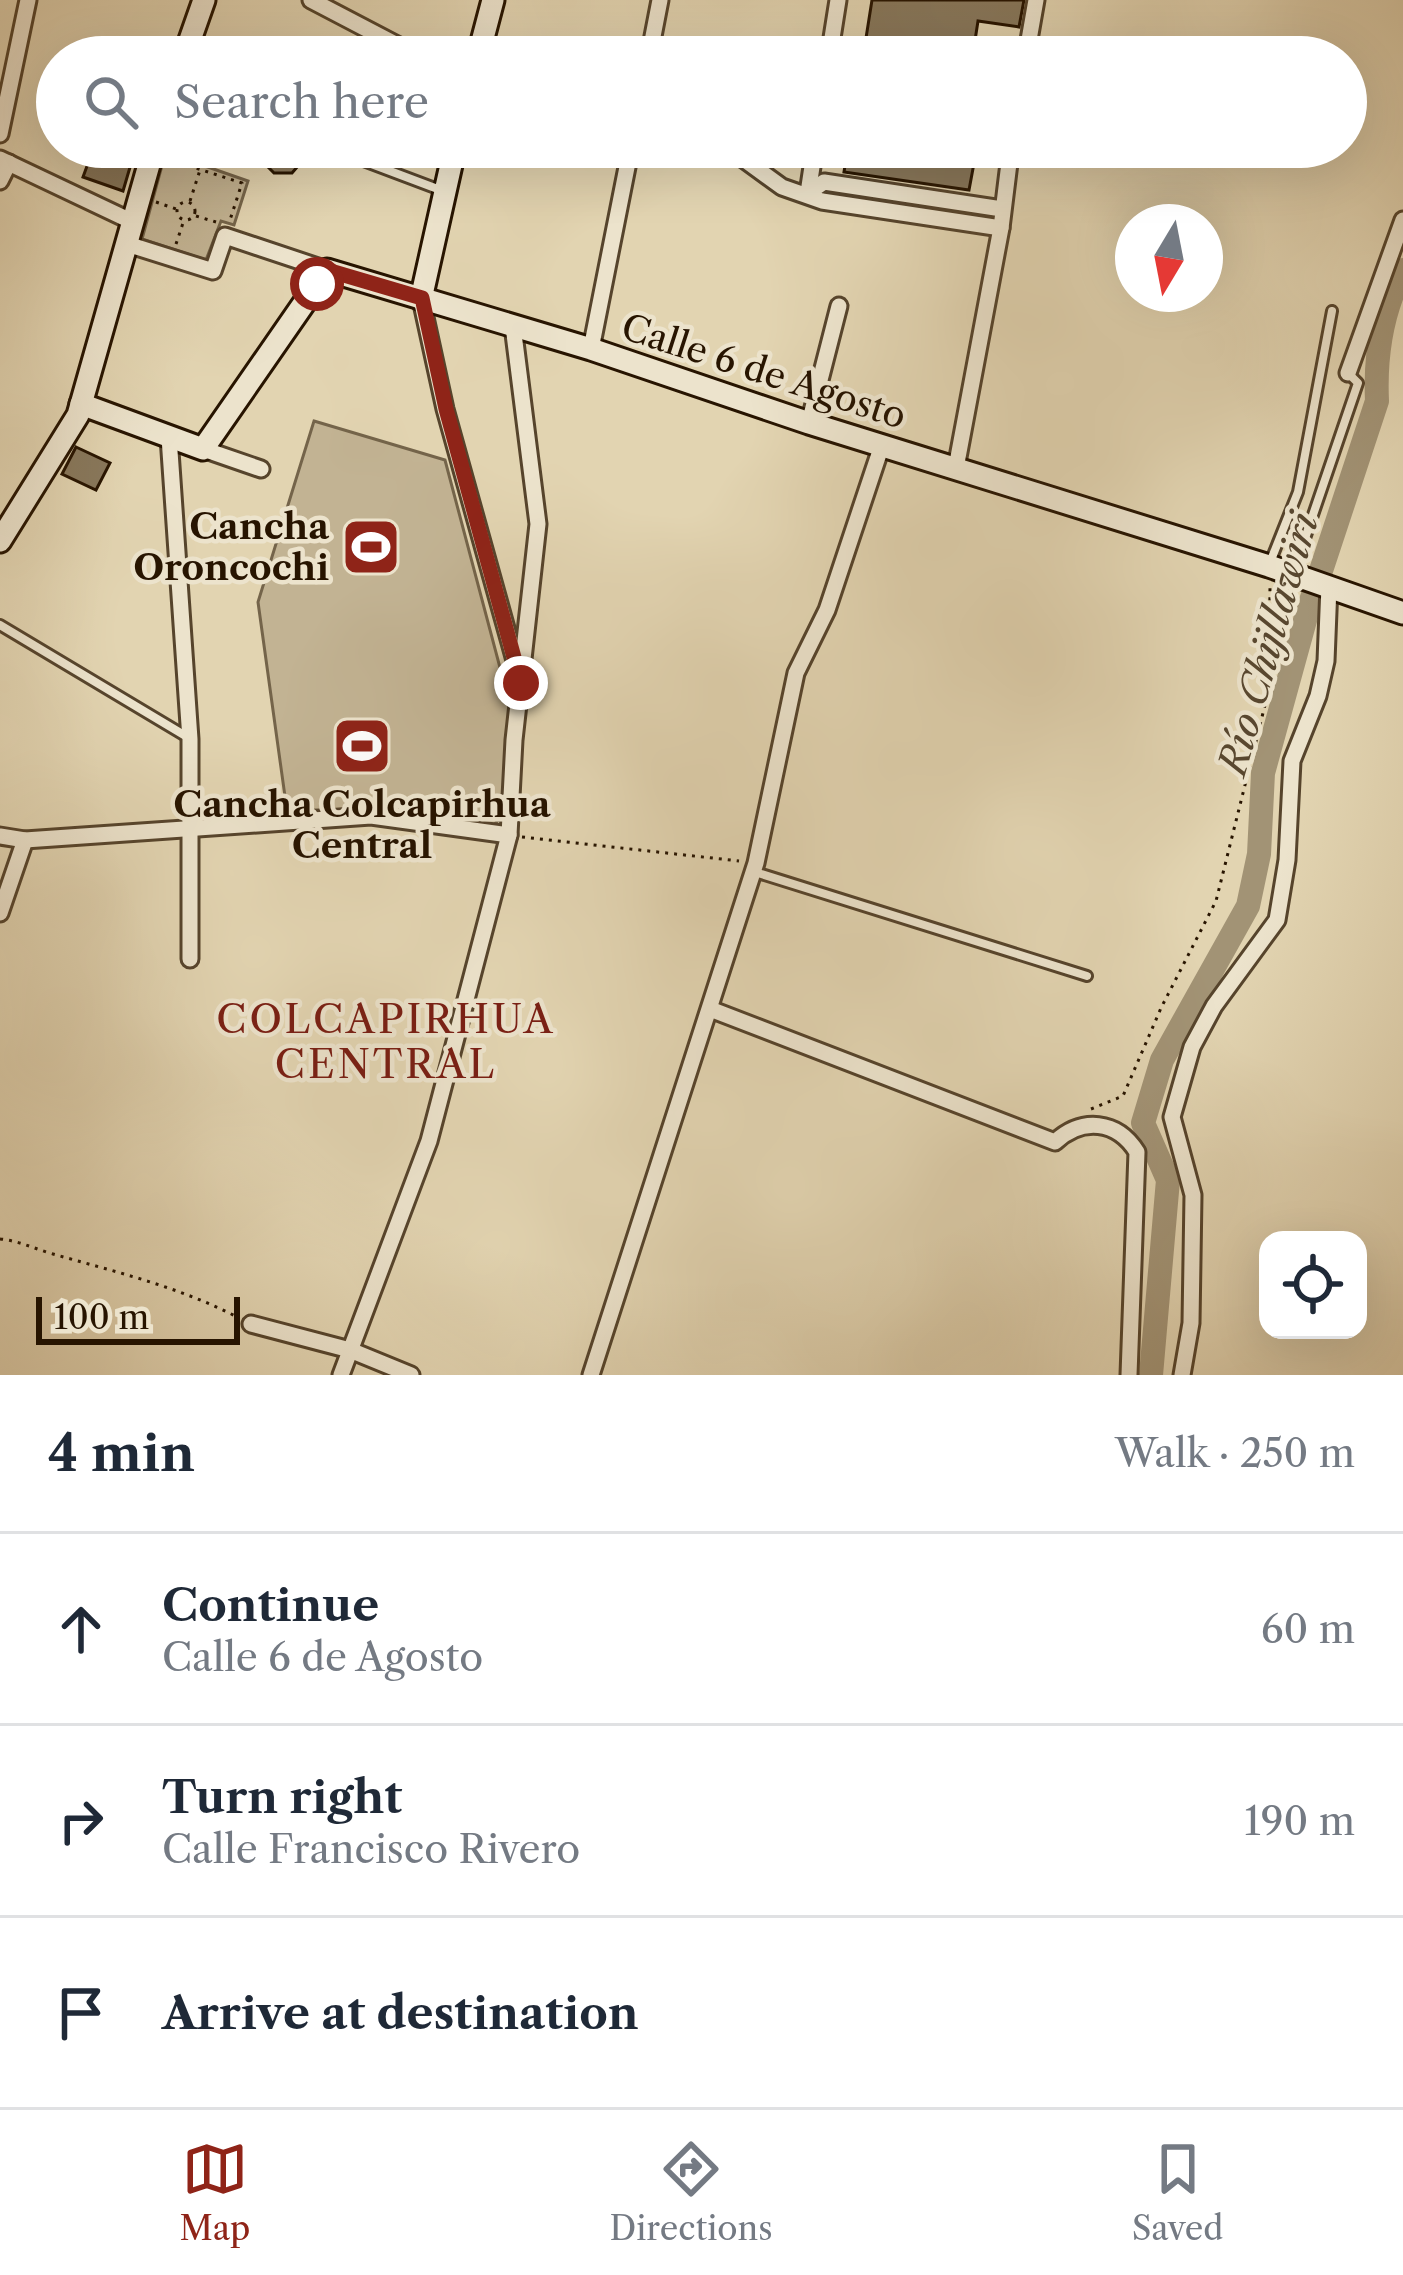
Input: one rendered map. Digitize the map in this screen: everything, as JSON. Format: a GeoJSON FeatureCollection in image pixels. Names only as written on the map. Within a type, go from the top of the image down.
{"type":"FeatureCollection","features":[{"type":"Feature","properties":{"kind":"main road"},"geometry":{"type":"LineString","coordinates":[[191,36],[203,0]]}},
{"type":"Feature","properties":{"kind":"main road"},"geometry":{"type":"LineString","coordinates":[[484,36],[493,0]]}},
{"type":"Feature","properties":{"kind":"main road"},"geometry":{"type":"LineString","coordinates":[[0,541],[65,439],[81,404],[148,168]]}},
{"type":"Feature","properties":{"kind":"main road"},"geometry":{"type":"LineString","coordinates":[[422,298],[450,168]]}},
{"type":"Feature","properties":{"kind":"main road"},"geometry":{"type":"LineString","coordinates":[[81,404],[203,449],[327,270]]}},
{"type":"Feature","properties":{"kind":"main road","name":"Calle 6 de Agosto"},"geometry":{"type":"LineString","coordinates":[[327,270],[1277,568],[1403,613]]}},
{"type":"Feature","properties":{"kind":"street"},"geometry":{"type":"LineString","coordinates":[[0,134],[28,0]]}},
{"type":"Feature","properties":{"kind":"street"},"geometry":{"type":"LineString","coordinates":[[311,0],[380,36]]}},
{"type":"Feature","properties":{"kind":"street"},"geometry":{"type":"LineString","coordinates":[[653,36],[660,0]]}},
{"type":"Feature","properties":{"kind":"street"},"geometry":{"type":"LineString","coordinates":[[832,36],[838,0]]}},
{"type":"Feature","properties":{"kind":"street"},"geometry":{"type":"LineString","coordinates":[[1030,36],[1036,0]]}},
{"type":"Feature","properties":{"kind":"street"},"geometry":{"type":"LineString","coordinates":[[0,181],[4,161],[130,233]]}},
{"type":"Feature","properties":{"kind":"street"},"geometry":{"type":"LineString","coordinates":[[591,350],[627,168]]}},
{"type":"Feature","properties":{"kind":"street"},"geometry":{"type":"LineString","coordinates":[[756,168],[782,187],[822,201],[1001,228]]}},
{"type":"Feature","properties":{"kind":"street"},"geometry":{"type":"LineString","coordinates":[[808,193],[812,168]]}},
{"type":"Feature","properties":{"kind":"street"},"geometry":{"type":"LineString","coordinates":[[956,468],[1008,168]]}},
{"type":"Feature","properties":{"kind":"street"},"geometry":{"type":"LineString","coordinates":[[808,193],[824,182],[1002,208]]}},
{"type":"Feature","properties":{"kind":"street"},"geometry":{"type":"LineString","coordinates":[[1348,373],[1403,220]]}},
{"type":"Feature","properties":{"kind":"street","name":"Calle 6 de Agosto"},"geometry":{"type":"LineString","coordinates":[[130,233],[213,271],[225,236],[327,270]]}},
{"type":"Feature","properties":{"kind":"street"},"geometry":{"type":"LineString","coordinates":[[422,298],[446,409],[521,683]]}},
{"type":"Feature","properties":{"kind":"street"},"geometry":{"type":"LineString","coordinates":[[809,423],[839,306]]}},
{"type":"Feature","properties":{"kind":"street"},"geometry":{"type":"LineString","coordinates":[[341,1375],[429,1141],[508,836],[538,524],[513,326]]}},
{"type":"Feature","properties":{"kind":"street"},"geometry":{"type":"LineString","coordinates":[[169,437],[190,739],[190,959]]}},
{"type":"Feature","properties":{"kind":"street"},"geometry":{"type":"LineString","coordinates":[[591,1375],[755,867],[796,673],[826,610],[882,446]]}},
{"type":"Feature","properties":{"kind":"street"},"geometry":{"type":"LineString","coordinates":[[203,449],[261,469]]}},
{"type":"Feature","properties":{"kind":"street"},"geometry":{"type":"LineString","coordinates":[[1182,1375],[1191,1323],[1193,1195],[1172,1117],[1192,1047],[1214,1006],[1276,920],[1287,860],[1292,761],[1326,662],[1320,583]]}},
{"type":"Feature","properties":{"kind":"street"},"geometry":{"type":"LineString","coordinates":[[0,836],[25,840],[371,817],[508,836]]}},
{"type":"Feature","properties":{"kind":"street"},"geometry":{"type":"LineString","coordinates":[[0,913],[25,840]]}},
{"type":"Feature","properties":{"kind":"street"},"geometry":{"type":"LineString","coordinates":[[710,1009],[1055,1142],[1068,1130],[1087,1124],[1107,1126],[1127,1136],[1137,1152],[1129,1375]]}},
{"type":"Feature","properties":{"kind":"street"},"geometry":{"type":"LineString","coordinates":[[251,1324],[350,1350],[411,1375]]}},
{"type":"Feature","properties":{"kind":"lane"},"geometry":{"type":"LineString","coordinates":[[380,168],[444,192]]}},
{"type":"Feature","properties":{"kind":"lane"},"geometry":{"type":"LineString","coordinates":[[1277,568],[1298,492],[1332,311]]}},
{"type":"Feature","properties":{"kind":"lane"},"geometry":{"type":"LineString","coordinates":[[1277,568],[1300,553],[1358,383],[1348,373]]}},
{"type":"Feature","properties":{"kind":"lane"},"geometry":{"type":"LineString","coordinates":[[0,625],[190,739]]}},
{"type":"Feature","properties":{"kind":"lane"},"geometry":{"type":"LineString","coordinates":[[755,867],[1087,976]]}},
{"type":"Feature","properties":{"kind":"path"},"geometry":{"type":"LineString","coordinates":[[195,215],[190,203],[199,169],[242,183],[229,223]]}},
{"type":"Feature","properties":{"kind":"path"},"geometry":{"type":"LineString","coordinates":[[156,202],[178,209],[184,220],[176,246]]}},
{"type":"Feature","properties":{"kind":"path"},"geometry":{"type":"LineString","coordinates":[[178,209],[190,203]]}},
{"type":"Feature","properties":{"kind":"path"},"geometry":{"type":"LineString","coordinates":[[184,220],[195,215],[216,222]]}},
{"type":"Feature","properties":{"kind":"path"},"geometry":{"type":"LineString","coordinates":[[1068,1130],[1098,1103],[1123,1096],[1216,901],[1269,688],[1277,568]]}},
{"type":"Feature","properties":{"kind":"path"},"geometry":{"type":"LineString","coordinates":[[508,836],[755,867]]}},
{"type":"Feature","properties":{"kind":"path"},"geometry":{"type":"LineString","coordinates":[[0,1239],[147,1281],[213,1304],[251,1324]]}},
{"type":"Feature","properties":{"kind":"shaded area"},"geometry":{"type":"Polygon","coordinates":[[[161,168],[211,168],[248,181],[234,225],[221,221],[206,260],[142,239],[161,168]]]}},
{"type":"Feature","properties":{"kind":"shaded area"},"geometry":{"type":"Polygon","coordinates":[[[314,421],[445,460],[512,713],[500,819],[491,827],[372,808],[287,811],[258,602],[314,421]]]}},
{"type":"Feature","properties":{"kind":"building"},"geometry":{"type":"Polygon","coordinates":[[[872,0],[1024,0],[1019,27],[978,21],[976,36],[866,36],[872,0]]]}},
{"type":"Feature","properties":{"kind":"building"},"geometry":{"type":"Polygon","coordinates":[[[86,168],[130,168],[123,191],[83,177],[86,168]]]}},
{"type":"Feature","properties":{"kind":"building"},"geometry":{"type":"Polygon","coordinates":[[[269,168],[296,168],[292,173],[274,173],[269,168]]]}},
{"type":"Feature","properties":{"kind":"building"},"geometry":{"type":"Polygon","coordinates":[[[845,168],[973,168],[969,190],[844,172],[845,168]]]}},
{"type":"Feature","properties":{"kind":"building"},"geometry":{"type":"Polygon","coordinates":[[[76,447],[110,463],[96,490],[62,474],[76,447]]]}},
{"type":"Feature","properties":{"kind":"waterway","name":"Río Chijllawiri"},"geometry":{"type":"LineString","coordinates":[[1151,1375],[1168,1180],[1143,1123],[1162,1060],[1248,906],[1259,854],[1263,773],[1307,613],[1377,401],[1381,334],[1403,270]]}},
{"type":"Feature","properties":{"kind":"place","name":"Cancha Oroncochi"},"geometry":{"type":"Point","coordinates":[371,547]}},
{"type":"Feature","properties":{"kind":"place","name":"Cancha Colcapirhua Central"},"geometry":{"type":"Point","coordinates":[362,746]}},
{"type":"Feature","properties":{"kind":"district","name":"COLCAPIRHUA CENTRAL"},"geometry":{"type":"Point","coordinates":[386,1042]}},
{"type":"Feature","properties":{"kind":"route"},"geometry":{"type":"LineString","coordinates":[[317,284],[327,270],[422,298],[446,409],[521,683]]}}]}
